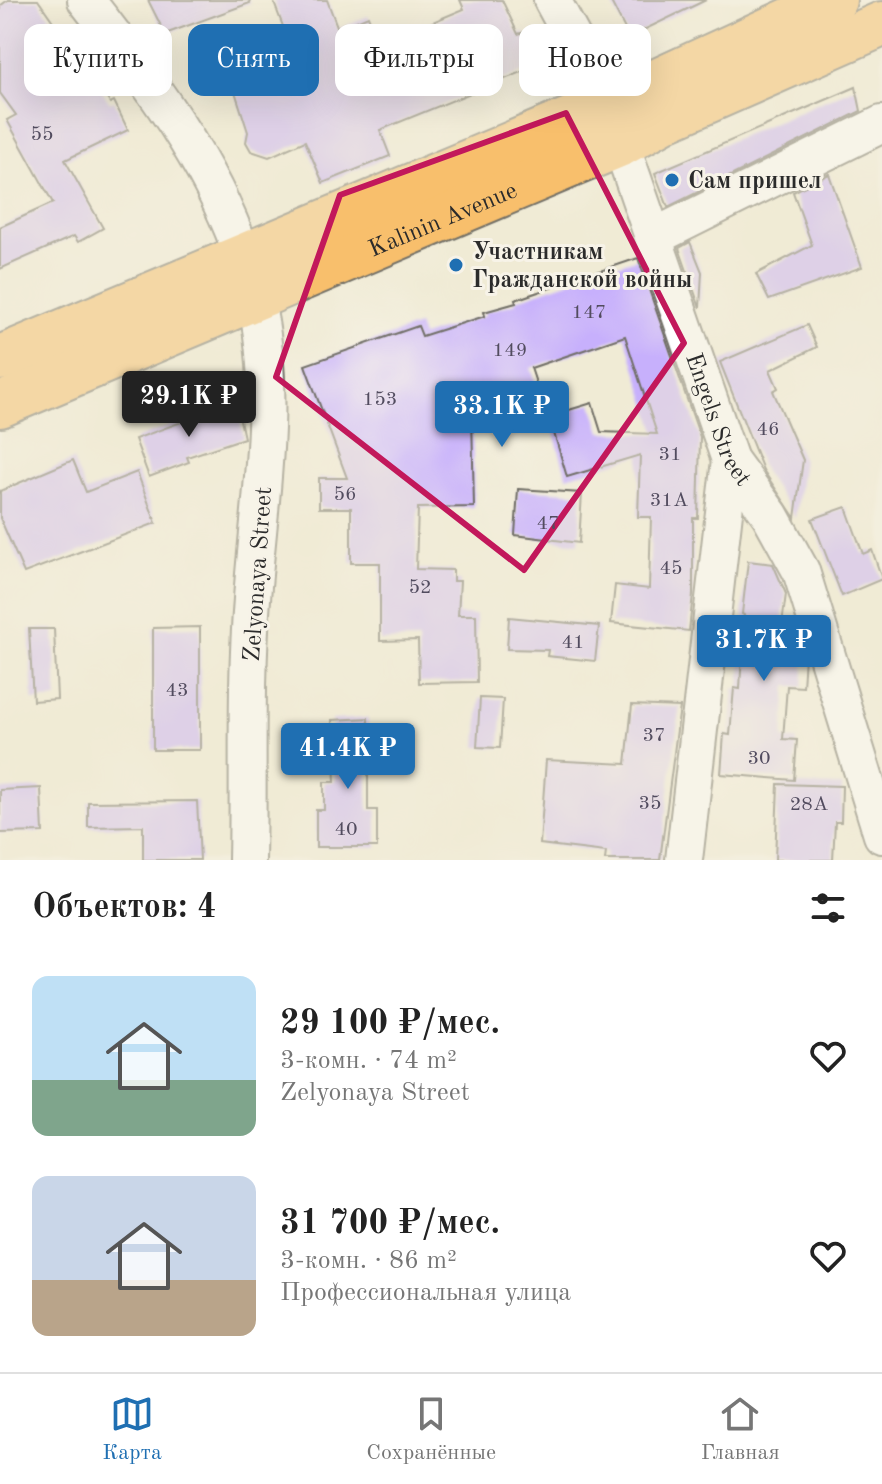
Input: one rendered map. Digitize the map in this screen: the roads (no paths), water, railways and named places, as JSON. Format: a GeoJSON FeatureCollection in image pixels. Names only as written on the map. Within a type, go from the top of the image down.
{"type":"FeatureCollection","features":[{"type":"Feature","properties":{"kind":"main road","name":"Kalinin Avenue"},"geometry":{"type":"LineString","coordinates":[[0,358],[605,105],[834,0]]}},
{"type":"Feature","properties":{"kind":"main road","name":"Kalinin Avenue"},"geometry":{"type":"LineString","coordinates":[[0,405],[621,144],[666,119],[882,24]]}},
{"type":"Feature","properties":{"kind":"street","name":"Zelyonaya Street"},"geometry":{"type":"LineString","coordinates":[[86,0],[137,65],[201,161],[256,299],[267,441],[252,601],[247,860]]}},
{"type":"Feature","properties":{"kind":"street","name":"Engels Street"},"geometry":{"type":"LineString","coordinates":[[552,0],[591,72],[621,144],[656,236],[730,460],[770,515],[801,571],[882,835]]}},
{"type":"Feature","properties":{"kind":"street"},"geometry":{"type":"LineString","coordinates":[[656,236],[882,124]]}},
{"type":"Feature","properties":{"kind":"street"},"geometry":{"type":"LineString","coordinates":[[684,860],[730,460]]}},
{"type":"Feature","properties":{"kind":"place","name":"Сам пришел"},"geometry":{"type":"Point","coordinates":[672,180]}},
{"type":"Feature","properties":{"kind":"place","name":"Участникам Гражданской войны"},"geometry":{"type":"Point","coordinates":[456,265]}}]}
